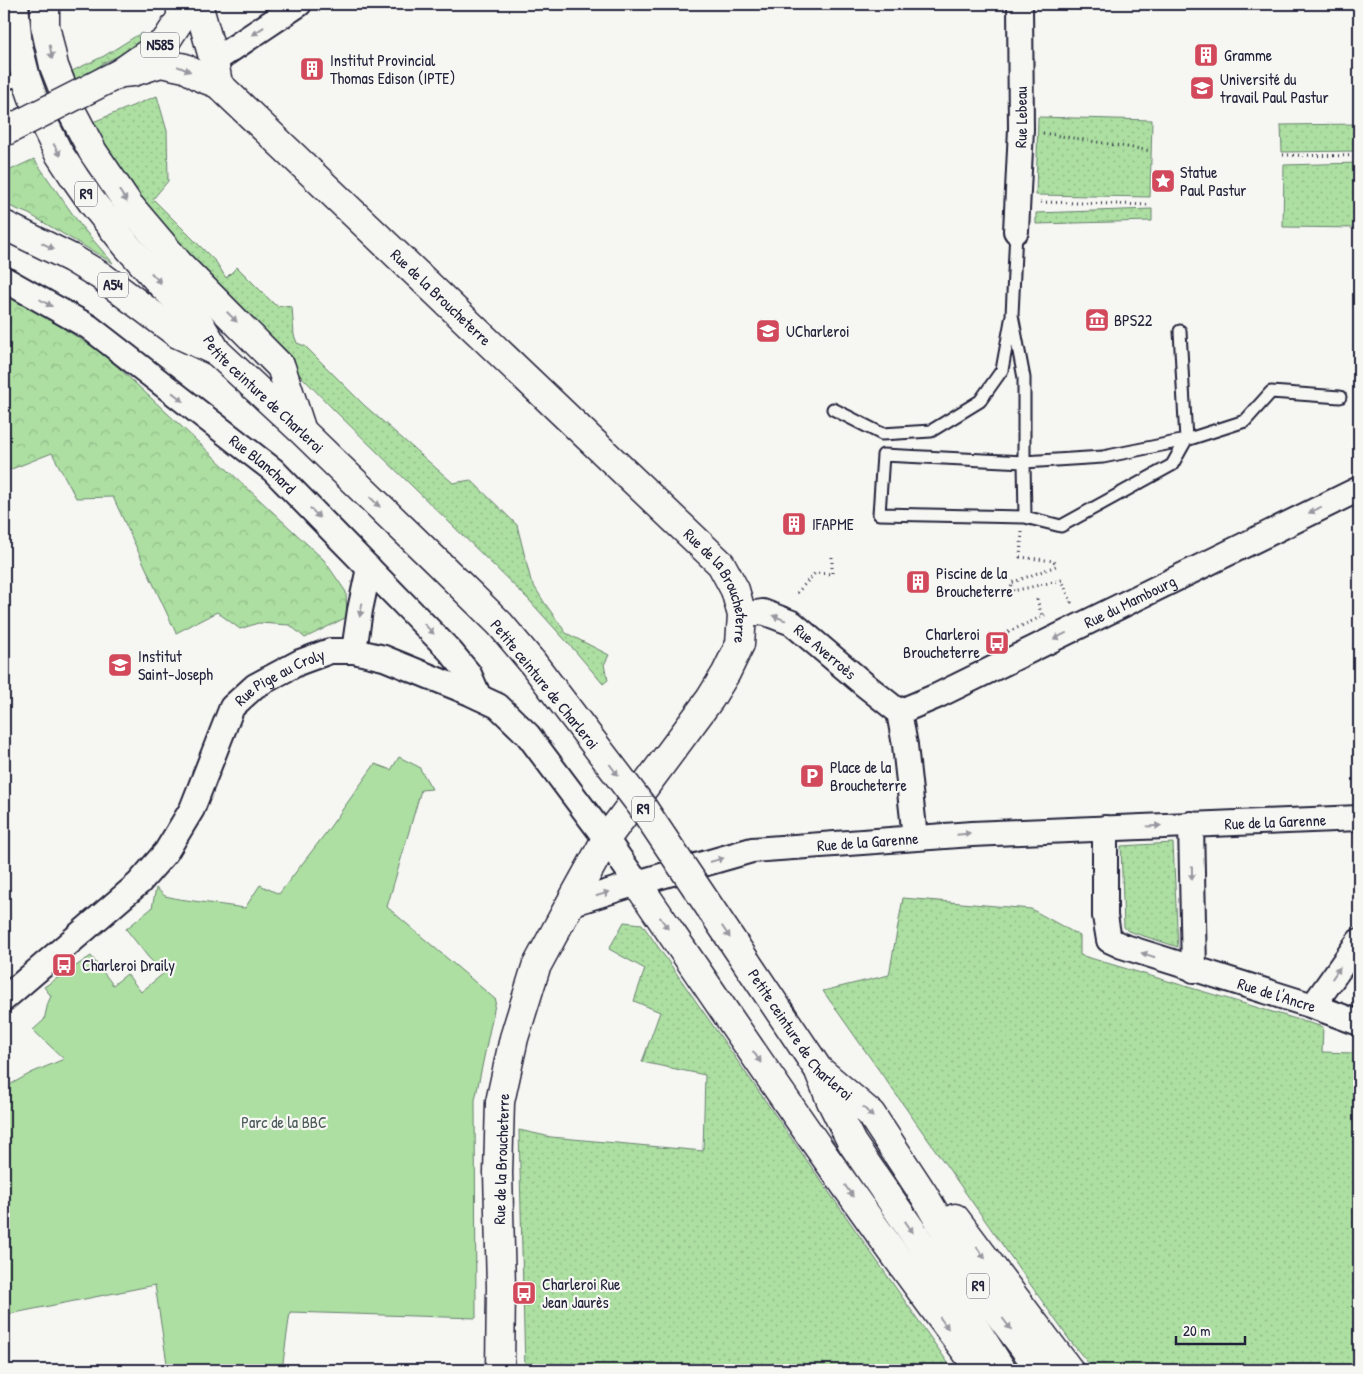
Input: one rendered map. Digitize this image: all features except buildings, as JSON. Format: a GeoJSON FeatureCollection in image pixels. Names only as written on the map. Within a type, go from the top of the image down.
{"type":"FeatureCollection","features":[{"type":"Feature","properties":{"kind":"main road","name":"Petite ceinture de Charleroi"},"geometry":{"type":"LineString","coordinates":[[14,4],[18,46],[15,81],[37,109],[58,152],[92,202],[161,284],[196,318],[217,352],[303,432],[500,624],[532,662],[641,805],[818,1069],[871,1114],[924,1195],[975,1282],[1041,1370]]}},
{"type":"Feature","properties":{"kind":"main road"},"geometry":{"type":"LineString","coordinates":[[45,4],[45,25],[54,66],[72,112],[93,152],[129,205],[180,264],[281,367],[303,432]]}},
{"type":"Feature","properties":{"kind":"main road","name":"N585"},"geometry":{"type":"LineString","coordinates":[[4,132],[120,73],[166,41],[181,18],[182,4]]}},
{"type":"Feature","properties":{"kind":"main road"},"geometry":{"type":"LineString","coordinates":[[198,4],[216,73]]}},
{"type":"Feature","properties":{"kind":"main road","name":"N585"},"geometry":{"type":"LineString","coordinates":[[120,73],[133,72],[161,63],[185,68],[202,78],[216,73]]}},
{"type":"Feature","properties":{"kind":"main road","name":"Rue de la Broucheterre"},"geometry":{"type":"LineString","coordinates":[[216,73],[721,564],[735,590],[742,615],[740,644],[722,680],[710,699],[606,839],[536,967],[514,1038],[500,1102],[498,1173],[501,1287],[500,1370]]}},
{"type":"Feature","properties":{"kind":"main road","name":"A54"},"geometry":{"type":"LineString","coordinates":[[4,225],[71,258],[100,276],[178,334],[217,352]]}},
{"type":"Feature","properties":{"kind":"main road"},"geometry":{"type":"LineString","coordinates":[[637,883],[846,1188],[980,1370]]}},
{"type":"Feature","properties":{"kind":"main road"},"geometry":{"type":"LineString","coordinates":[[818,1069],[831,1101],[852,1143],[1002,1370]]}},
{"type":"Feature","properties":{"kind":"main road"},"geometry":{"type":"LineString","coordinates":[[924,1195],[949,1210],[1070,1370]]}},
{"type":"Feature","properties":{"kind":"street"},"geometry":{"type":"LineString","coordinates":[[216,73],[298,4]]}},
{"type":"Feature","properties":{"kind":"street","name":"Rue Lebeau"},"geometry":{"type":"LineString","coordinates":[[1016,231],[1022,129],[1020,4]]}},
{"type":"Feature","properties":{"kind":"street","name":"Rue Blanchard"},"geometry":{"type":"LineString","coordinates":[[4,279],[89,327],[273,470],[450,651],[469,674],[479,697]]}},
{"type":"Feature","properties":{"kind":"street","name":"Rue du Mambourg"},"geometry":{"type":"LineString","coordinates":[[900,712],[937,696],[1359,489]]}},
{"type":"Feature","properties":{"kind":"street"},"geometry":{"type":"LineString","coordinates":[[354,651],[369,568]]}},
{"type":"Feature","properties":{"kind":"street","name":"Rue Averroès"},"geometry":{"type":"LineString","coordinates":[[742,615],[763,612],[792,623],[900,712]]}},
{"type":"Feature","properties":{"kind":"street","name":"Rue Pige au Croly"},"geometry":{"type":"LineString","coordinates":[[4,999],[139,884],[166,852],[192,809],[232,707],[255,686],[300,662],[330,652],[354,651],[384,658],[498,706],[528,735],[637,883]]}},
{"type":"Feature","properties":{"kind":"street"},"geometry":{"type":"LineString","coordinates":[[900,712],[915,838]]}},
{"type":"Feature","properties":{"kind":"street","name":"Rue de la Garenne"},"geometry":{"type":"LineString","coordinates":[[570,904],[752,850],[972,834],[1359,818]]}},
{"type":"Feature","properties":{"kind":"street"},"geometry":{"type":"LineString","coordinates":[[1105,828],[1105,916],[1109,940],[1194,970],[1191,824]]}},
{"type":"Feature","properties":{"kind":"street"},"geometry":{"type":"LineString","coordinates":[[1313,1006],[1359,940]]}},
{"type":"Feature","properties":{"kind":"street","name":"Rue de l'Ancre"},"geometry":{"type":"LineString","coordinates":[[1194,970],[1359,1022]]}},
{"type":"Feature","properties":{"kind":"lane"},"geometry":{"type":"LineString","coordinates":[[833,410],[882,434],[932,431],[980,401],[1002,370],[1012,315],[1016,231]]}},
{"type":"Feature","properties":{"kind":"lane"},"geometry":{"type":"LineString","coordinates":[[1012,315],[1024,378],[1026,517]]}},
{"type":"Feature","properties":{"kind":"lane"},"geometry":{"type":"LineString","coordinates":[[1180,331],[1186,440],[1172,465],[1061,526],[1026,517],[879,514],[883,455],[1024,462],[1103,457],[1186,440],[1245,421],[1271,392],[1340,397]]}},
{"type":"Feature","properties":{"kind":"path"},"geometry":{"type":"LineString","coordinates":[[1022,129],[1151,151]]}},
{"type":"Feature","properties":{"kind":"path"},"geometry":{"type":"LineString","coordinates":[[1283,155],[1359,156]]}},
{"type":"Feature","properties":{"kind":"path"},"geometry":{"type":"LineString","coordinates":[[1018,202],[1150,205]]}},
{"type":"Feature","properties":{"kind":"path"},"geometry":{"type":"LineString","coordinates":[[1020,540],[1020,557],[1054,560],[1056,566],[1010,583],[1013,591],[1062,580],[1071,602]]}},
{"type":"Feature","properties":{"kind":"path"},"geometry":{"type":"LineString","coordinates":[[797,593],[815,573],[832,574],[832,555]]}},
{"type":"Feature","properties":{"kind":"path"},"geometry":{"type":"LineString","coordinates":[[1037,599],[1042,616]]}},
{"type":"Feature","properties":{"kind":"green space"},"geometry":{"type":"Polygon","coordinates":[[[143,33],[145,42],[107,61],[77,81],[72,71],[104,56],[143,33]]]}},
{"type":"Feature","properties":{"kind":"green space"},"geometry":{"type":"Polygon","coordinates":[[[157,96],[167,131],[168,181],[153,199],[216,262],[226,278],[237,267],[275,305],[292,307],[294,335],[297,343],[305,346],[364,405],[453,483],[471,480],[517,525],[531,581],[544,602],[566,633],[609,655],[604,665],[608,680],[603,684],[528,599],[335,411],[163,234],[88,124],[157,96]]]}},
{"type":"Feature","properties":{"kind":"green space"},"geometry":{"type":"Polygon","coordinates":[[[1038,117],[1152,120],[1150,197],[1036,195],[1038,117]]]}},
{"type":"Feature","properties":{"kind":"green space"},"geometry":{"type":"Polygon","coordinates":[[[1359,124],[1359,151],[1282,152],[1281,125],[1359,124]]]}},
{"type":"Feature","properties":{"kind":"green space"},"geometry":{"type":"Polygon","coordinates":[[[34,159],[81,226],[113,263],[29,214],[4,204],[4,173],[34,159]]]}},
{"type":"Feature","properties":{"kind":"green space"},"geometry":{"type":"Polygon","coordinates":[[[1359,163],[1359,228],[1283,227],[1284,165],[1359,163]]]}},
{"type":"Feature","properties":{"kind":"green space"},"geometry":{"type":"Polygon","coordinates":[[[1152,209],[1152,221],[1036,224],[1036,213],[1152,209]]]}},
{"type":"Feature","properties":{"kind":"green space"},"geometry":{"type":"Polygon","coordinates":[[[4,292],[104,354],[324,560],[346,592],[347,617],[305,638],[290,625],[258,623],[240,629],[217,612],[176,633],[113,497],[76,498],[52,453],[4,472],[4,292]]]}},
{"type":"Feature","properties":{"kind":"green space","name":"Parc de la BBC"},"geometry":{"type":"Polygon","coordinates":[[[399,757],[419,767],[432,789],[421,790],[387,907],[496,1000],[475,1100],[476,1318],[290,1312],[282,1370],[168,1370],[155,1285],[4,1315],[4,1088],[31,1073],[64,1059],[33,1030],[44,1020],[51,996],[44,987],[91,956],[113,985],[127,974],[141,992],[164,973],[148,957],[126,929],[152,908],[156,888],[165,896],[245,908],[260,885],[279,894],[375,764],[391,770],[399,757]]]}},
{"type":"Feature","properties":{"kind":"green space"},"geometry":{"type":"Polygon","coordinates":[[[1173,843],[1178,947],[1128,931],[1124,927],[1121,846],[1173,843]]]}},
{"type":"Feature","properties":{"kind":"green space"},"geometry":{"type":"Polygon","coordinates":[[[903,898],[1031,909],[1080,936],[1080,955],[1323,1027],[1322,1052],[1352,1053],[1359,1056],[1359,1370],[1094,1370],[1071,1342],[823,991],[889,975],[903,898]]]}},
{"type":"Feature","properties":{"kind":"green space"},"geometry":{"type":"Polygon","coordinates":[[[624,922],[642,924],[953,1370],[525,1370],[519,1130],[551,1137],[703,1151],[705,1075],[642,1062],[660,1012],[634,1001],[645,969],[609,949],[624,922]]]}},
{"type":"Feature","properties":{"kind":"place","name":"Gramme"},"geometry":{"type":"Point","coordinates":[1206,55]}},
{"type":"Feature","properties":{"kind":"place","name":"Institut Provincial Thomas Edison (IPTE)"},"geometry":{"type":"Point","coordinates":[312,69]}},
{"type":"Feature","properties":{"kind":"place","name":"Université du travail Paul Pastur"},"geometry":{"type":"Point","coordinates":[1202,88]}},
{"type":"Feature","properties":{"kind":"place","name":"Statue Paul Pastur"},"geometry":{"type":"Point","coordinates":[1163,181]}},
{"type":"Feature","properties":{"kind":"place","name":"BPS22"},"geometry":{"type":"Point","coordinates":[1097,320]}},
{"type":"Feature","properties":{"kind":"place","name":"UCharleroi"},"geometry":{"type":"Point","coordinates":[768,331]}},
{"type":"Feature","properties":{"kind":"place","name":"IFAPME"},"geometry":{"type":"Point","coordinates":[794,524]}},
{"type":"Feature","properties":{"kind":"place","name":"Piscine de la Broucheterre"},"geometry":{"type":"Point","coordinates":[918,582]}},
{"type":"Feature","properties":{"kind":"place","name":"Charleroi Broucheterre"},"geometry":{"type":"Point","coordinates":[997,643]}},
{"type":"Feature","properties":{"kind":"place","name":"Institut Saint-Joseph"},"geometry":{"type":"Point","coordinates":[120,665]}},
{"type":"Feature","properties":{"kind":"place","name":"Place de la Broucheterre"},"geometry":{"type":"Point","coordinates":[812,776]}},
{"type":"Feature","properties":{"kind":"place","name":"Charleroi Draily"},"geometry":{"type":"Point","coordinates":[64,965]}},
{"type":"Feature","properties":{"kind":"place","name":"Charleroi Rue Jean Jaurès"},"geometry":{"type":"Point","coordinates":[524,1293]}}]}
